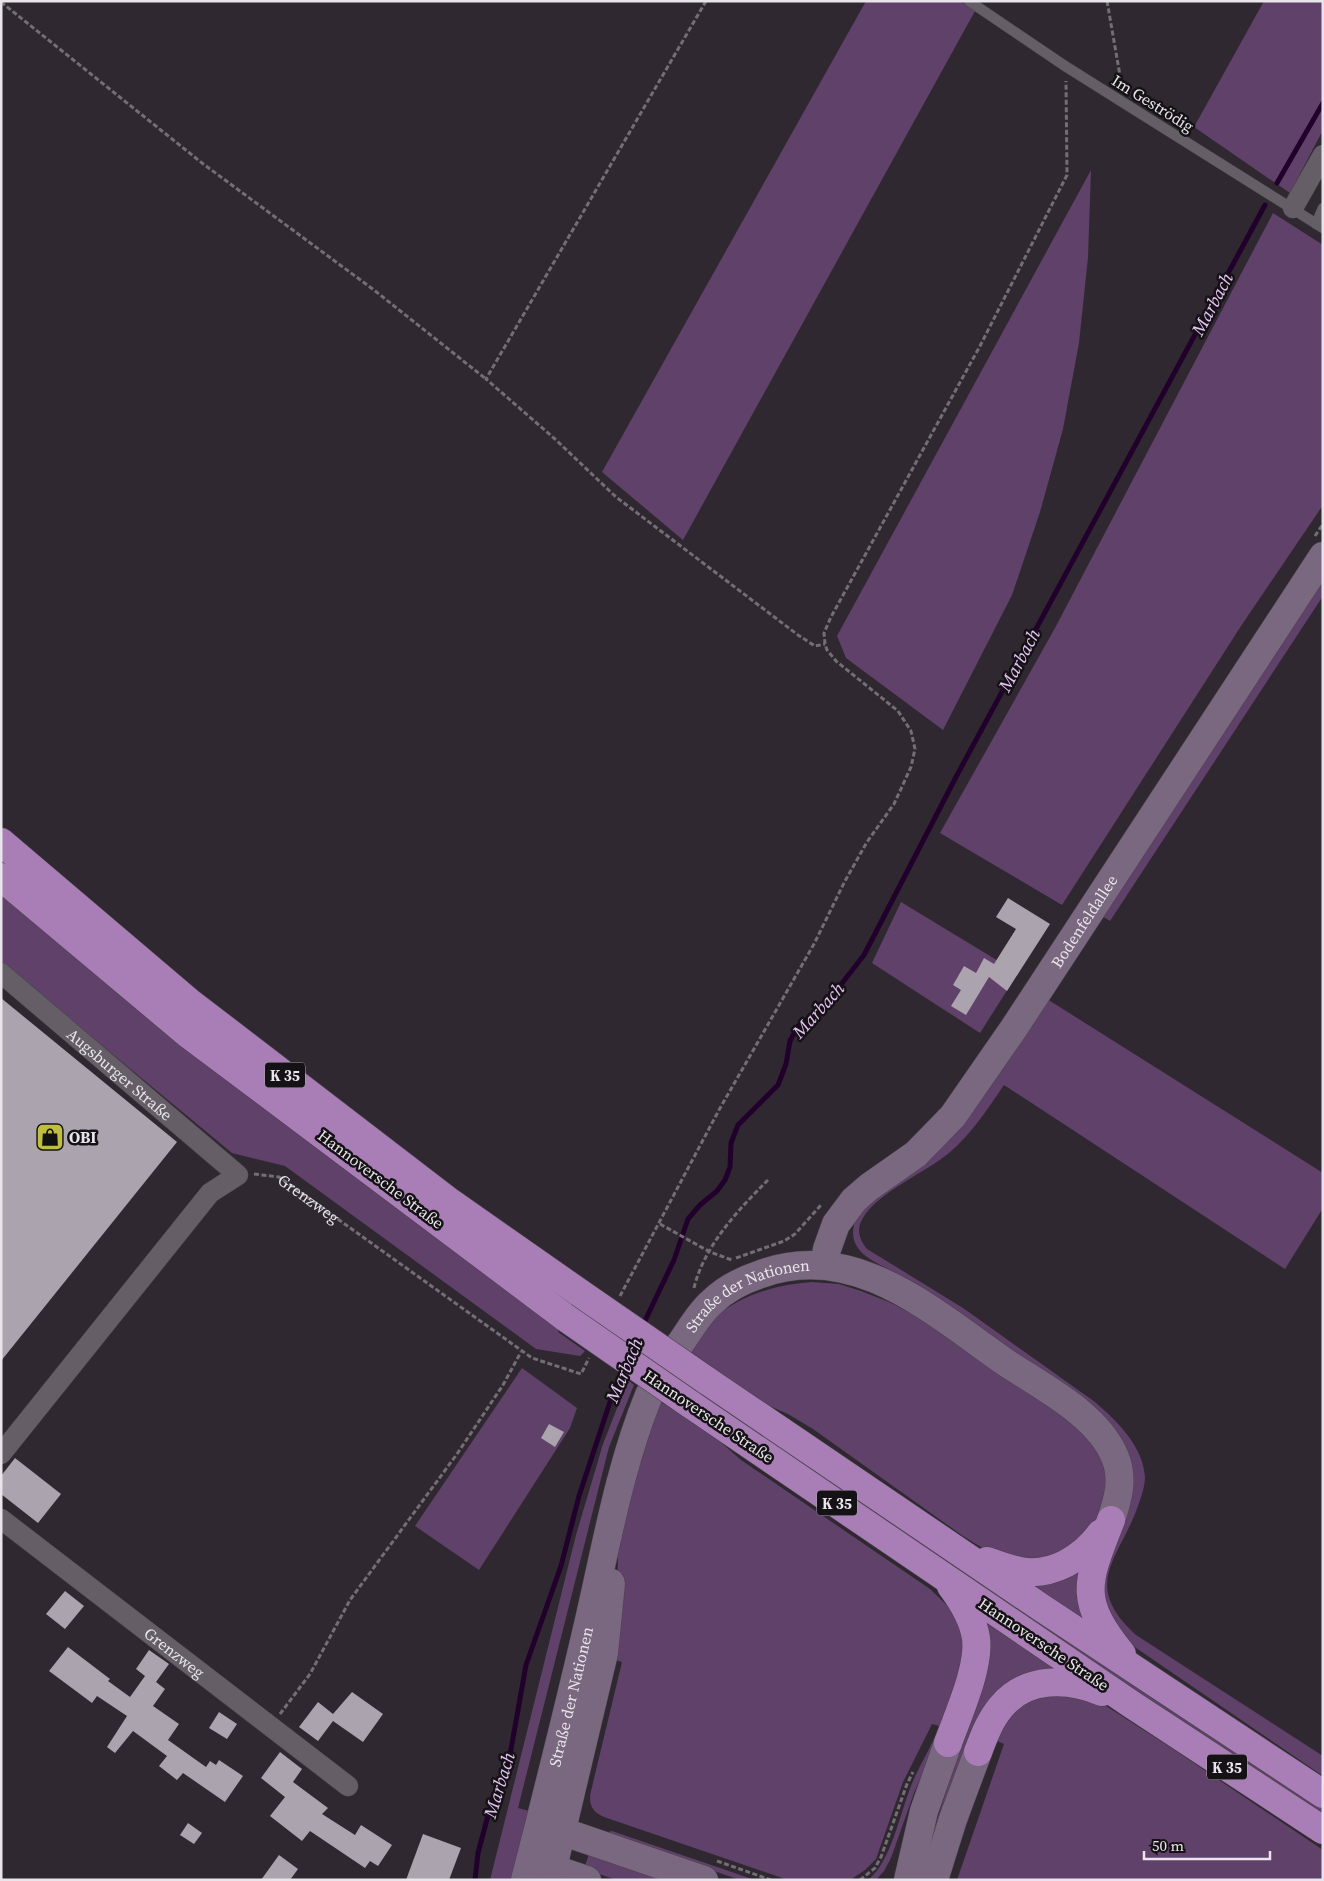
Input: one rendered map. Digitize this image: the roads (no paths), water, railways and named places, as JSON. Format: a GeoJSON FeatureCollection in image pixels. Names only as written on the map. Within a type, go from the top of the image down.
{"type":"FeatureCollection","features":[{"type":"Feature","properties":{"kind":"highway","name":"Hannoversche Straße"},"geometry":{"type":"LineString","coordinates":[[1,842],[188,1001],[450,1202],[706,1380],[1323,1794]]}},
{"type":"Feature","properties":{"kind":"highway","name":"Hannoversche Straße"},"geometry":{"type":"LineString","coordinates":[[1,877],[188,1034],[566,1318],[944,1577],[1323,1830]]}},
{"type":"Feature","properties":{"kind":"highway"},"geometry":{"type":"LineString","coordinates":[[960,1552],[1021,1572],[1049,1570],[1069,1562],[1080,1555],[1098,1538],[1110,1520]]}},
{"type":"Feature","properties":{"kind":"highway"},"geometry":{"type":"LineString","coordinates":[[1110,1520],[1094,1563],[1090,1580],[1090,1591],[1094,1609],[1108,1637],[1123,1655],[1149,1679]]}},
{"type":"Feature","properties":{"kind":"highway"},"geometry":{"type":"LineString","coordinates":[[944,1577],[961,1599],[970,1617],[976,1639],[975,1662],[948,1743]]}},
{"type":"Feature","properties":{"kind":"highway"},"geometry":{"type":"LineString","coordinates":[[978,1752],[987,1729],[1002,1705],[1021,1690],[1040,1683],[1052,1681],[1075,1682],[1132,1704]]}},
{"type":"Feature","properties":{"kind":"main road","name":"Bodenfeldallee"},"geometry":{"type":"LineString","coordinates":[[824,1265],[827,1249],[836,1224],[854,1200],[916,1154],[953,1116],[1014,1028],[1318,547]]}},
{"type":"Feature","properties":{"kind":"main road","name":"Straße der Nationen"},"geometry":{"type":"LineString","coordinates":[[680,1344],[695,1307],[711,1302],[750,1278],[774,1269],[800,1265],[824,1265],[875,1277],[948,1321],[1083,1416],[1094,1426],[1110,1447],[1118,1465],[1120,1476],[1118,1496],[1110,1520]]}},
{"type":"Feature","properties":{"kind":"main road","name":"Straße der Nationen"},"geometry":{"type":"LineString","coordinates":[[525,1880],[543,1840],[603,1553],[614,1514],[625,1462],[649,1395]]}},
{"type":"Feature","properties":{"kind":"main road"},"geometry":{"type":"LineString","coordinates":[[891,1880],[924,1811],[948,1743]]}},
{"type":"Feature","properties":{"kind":"main road"},"geometry":{"type":"LineString","coordinates":[[934,1880],[953,1818],[978,1752]]}},
{"type":"Feature","properties":{"kind":"main road"},"geometry":{"type":"LineString","coordinates":[[908,1880],[924,1811]]}},
{"type":"Feature","properties":{"kind":"main road"},"geometry":{"type":"LineString","coordinates":[[588,1880],[551,1874],[542,1865],[543,1840],[704,1880]]}},
{"type":"Feature","properties":{"kind":"street"},"geometry":{"type":"LineString","coordinates":[[1293,208],[1323,155]]}},
{"type":"Feature","properties":{"kind":"street","name":"Augsburger Straße"},"geometry":{"type":"LineString","coordinates":[[1,974],[238,1175],[210,1193],[1,1454]]}},
{"type":"Feature","properties":{"kind":"street","name":"Grenzweg"},"geometry":{"type":"LineString","coordinates":[[1,1519],[348,1786]]}},
{"type":"Feature","properties":{"kind":"lane","name":"Im Geströdig"},"geometry":{"type":"LineString","coordinates":[[969,1],[1065,66],[1125,102],[1319,226]]}},
{"type":"Feature","properties":{"kind":"lane"},"geometry":{"type":"LineString","coordinates":[[1319,226],[1323,208]]}},
{"type":"Feature","properties":{"kind":"waterway","name":"Marbach"},"geometry":{"type":"LineString","coordinates":[[1277,183],[1323,103]]}},
{"type":"Feature","properties":{"kind":"waterway","name":"Marbach"},"geometry":{"type":"LineString","coordinates":[[642,1327],[674,1260],[688,1219],[700,1205],[717,1191],[725,1180],[730,1167],[731,1143],[738,1125],[778,1085],[786,1064],[790,1041],[798,1026],[815,1014],[864,955],[956,777],[1265,205]]}},
{"type":"Feature","properties":{"kind":"waterway","name":"Marbach"},"geometry":{"type":"LineString","coordinates":[[475,1880],[478,1853],[493,1797],[508,1766],[526,1665],[561,1566],[579,1496],[613,1393],[623,1369]]}},
{"type":"Feature","properties":{"kind":"place","name":"OBI"},"geometry":{"type":"Point","coordinates":[50,1137]}}]}
